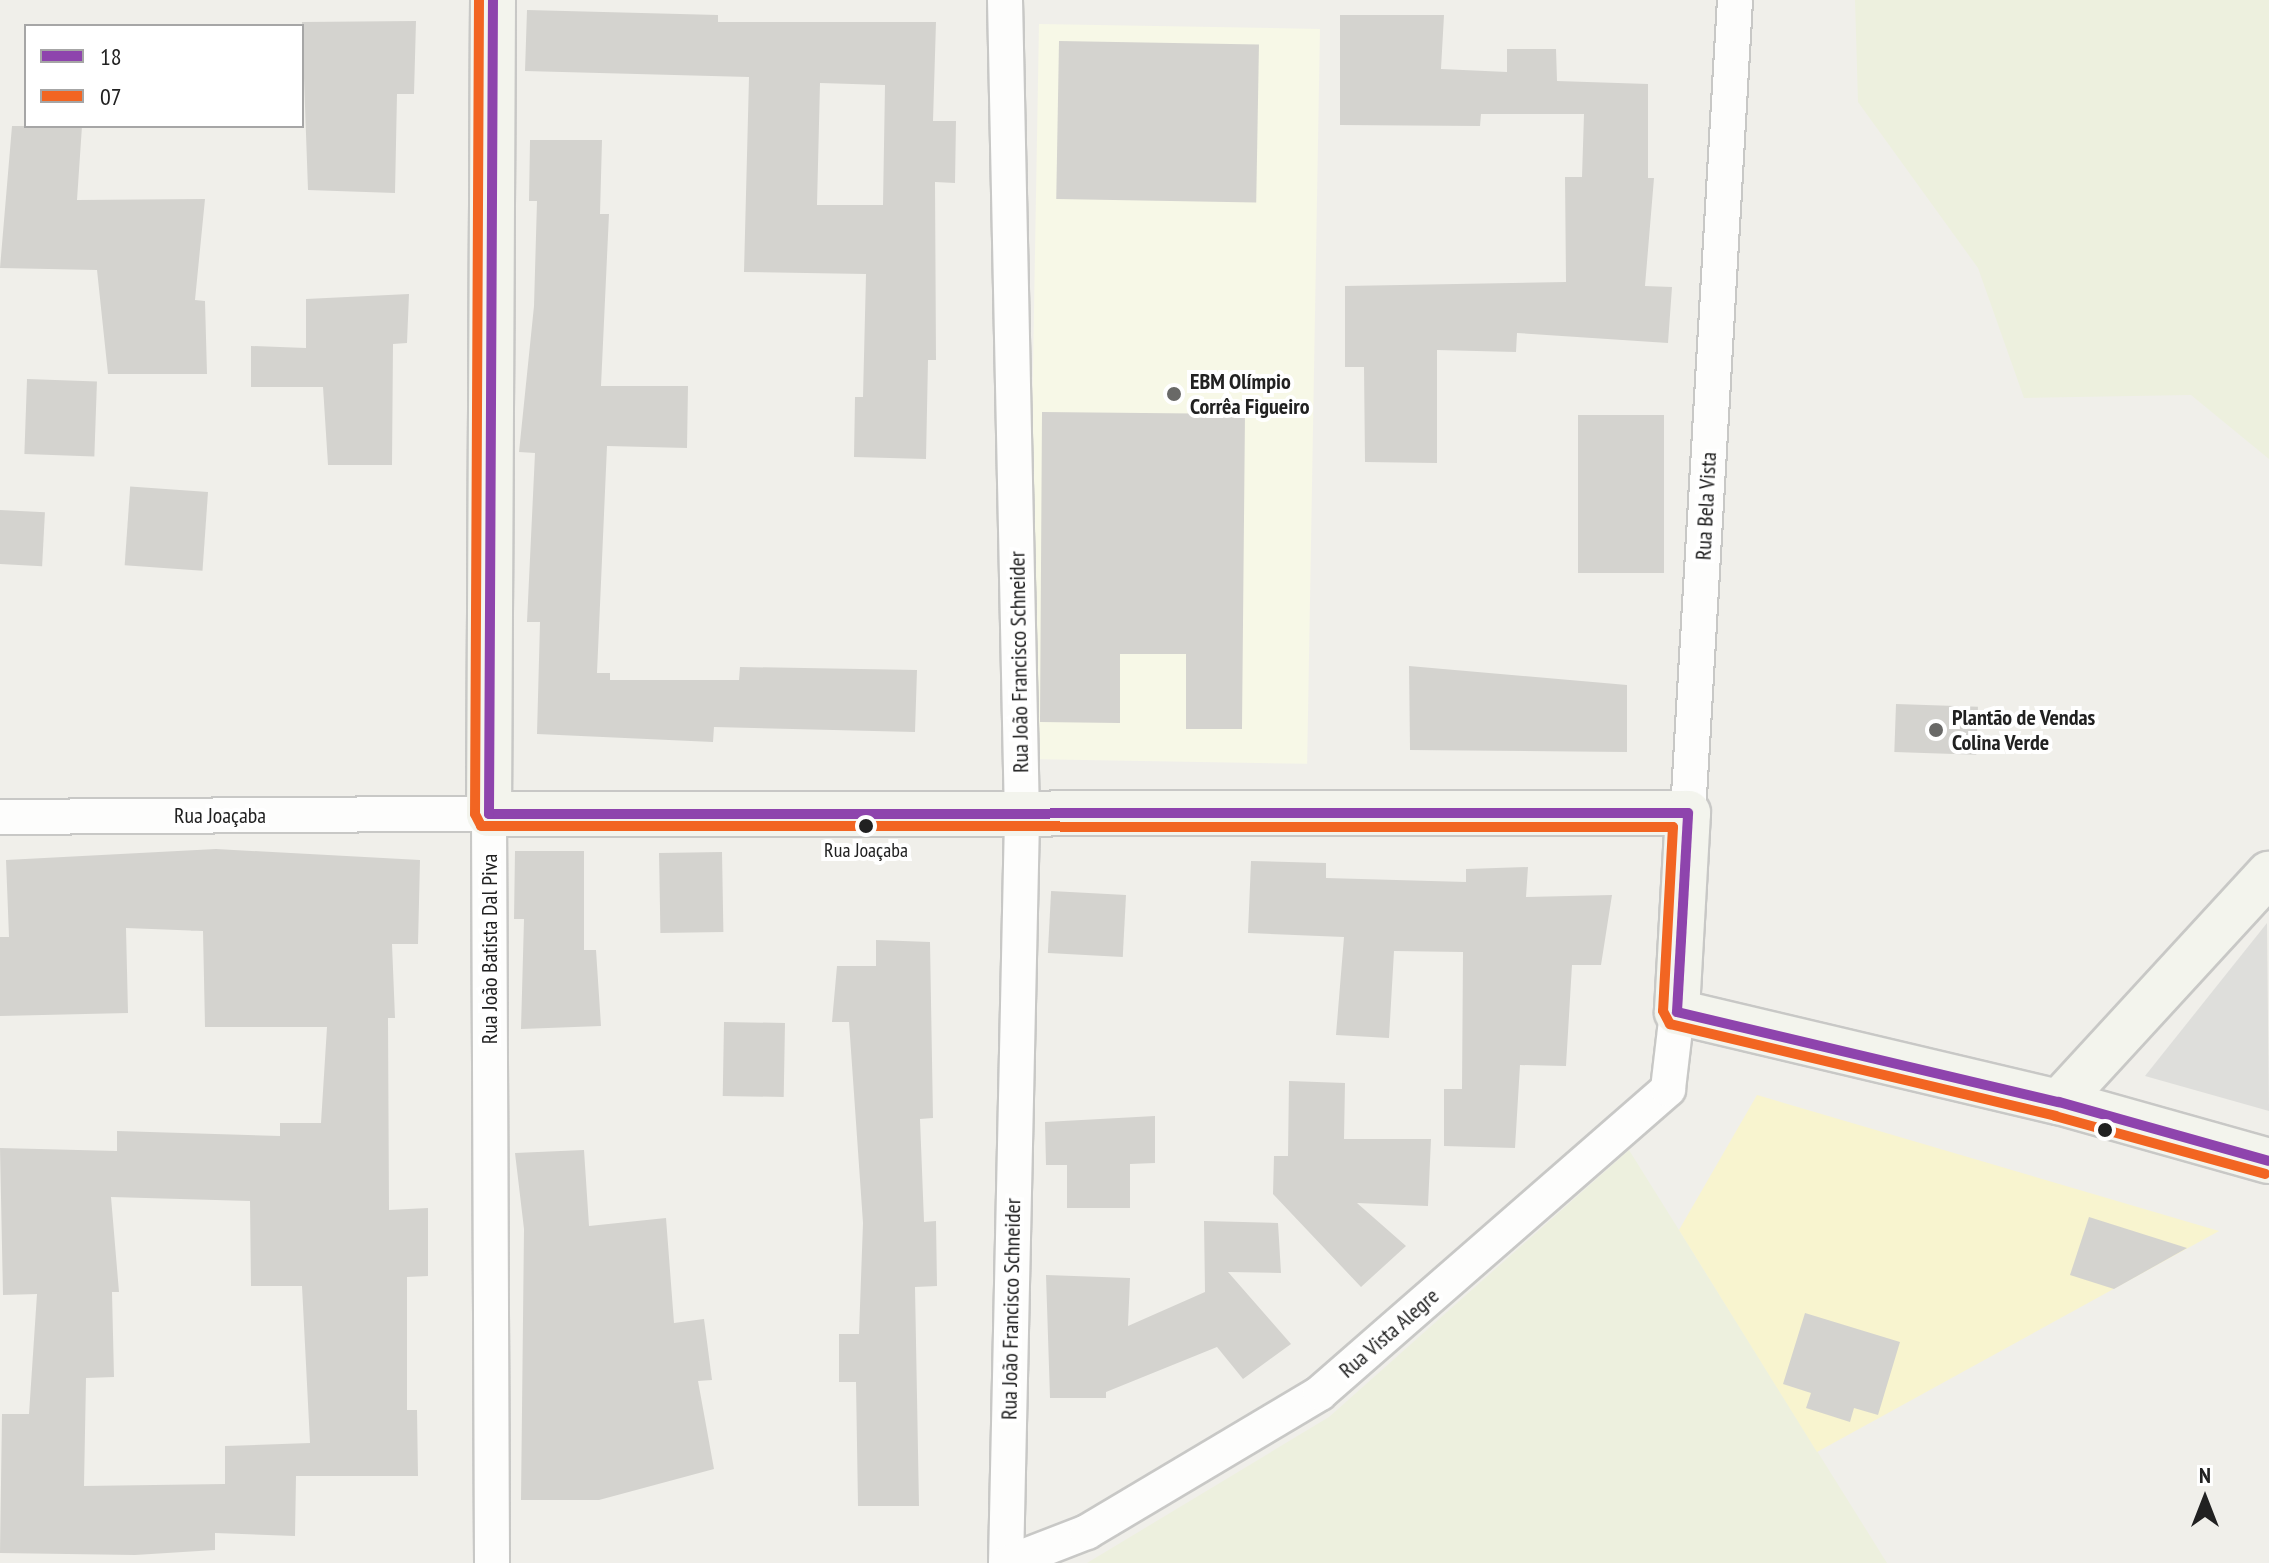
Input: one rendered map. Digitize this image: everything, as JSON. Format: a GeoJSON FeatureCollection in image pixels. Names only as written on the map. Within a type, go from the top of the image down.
{"type":"FeatureCollection","features":[{"type":"Feature","properties":{"kind":"street","name":"Rua João Batista Dal Piva"},"geometry":{"type":"LineString","coordinates":[[491,1563],[489,814],[493,0]]}},
{"type":"Feature","properties":{"kind":"street","name":"Rua João Francisco Schneider"},"geometry":{"type":"LineString","coordinates":[[1005,0],[1022,819],[1006,1563]]}},
{"type":"Feature","properties":{"kind":"street","name":"Rua Bela Vista"},"geometry":{"type":"LineString","coordinates":[[1677,1012],[1735,0]]}},
{"type":"Feature","properties":{"kind":"street","name":"Rua Joaçaba"},"geometry":{"type":"LineString","coordinates":[[0,817],[489,814],[1022,819],[1126,812],[1688,813]]}},
{"type":"Feature","properties":{"kind":"street"},"geometry":{"type":"LineString","coordinates":[[2059,1102],[2269,874]]}},
{"type":"Feature","properties":{"kind":"street"},"geometry":{"type":"LineString","coordinates":[[1677,1012],[2059,1102],[2269,1161]]}},
{"type":"Feature","properties":{"kind":"street","name":"Rua Vista Alegre"},"geometry":{"type":"LineString","coordinates":[[1006,1563],[1087,1532],[1320,1393],[1668,1089],[1677,1012]]}},
{"type":"Feature","properties":{"kind":"shaded area"},"geometry":{"type":"Polygon","coordinates":[[[1855,0],[2269,0],[2269,459],[2191,395],[2024,398],[1978,268],[1858,102],[1855,0]]]}},
{"type":"Feature","properties":{"kind":"shaded area","name":"EBM Olímpio Corrêa Figueiro"},"geometry":{"type":"Polygon","coordinates":[[[1039,24],[1320,29],[1307,764],[1026,759],[1039,24]]]}},
{"type":"Feature","properties":{"kind":"shaded area"},"geometry":{"type":"Polygon","coordinates":[[[2267,923],[2269,1111],[2145,1076],[2267,923]]]}},
{"type":"Feature","properties":{"kind":"shaded area"},"geometry":{"type":"Polygon","coordinates":[[[1629,1150],[1887,1563],[1087,1563],[1329,1417],[1629,1150]]]}},
{"type":"Feature","properties":{"kind":"sand"},"geometry":{"type":"Polygon","coordinates":[[[1757,1095],[2219,1231],[1817,1452],[1679,1230],[1757,1095]]]}},
{"type":"Feature","properties":{"kind":"building"},"geometry":{"type":"Polygon","coordinates":[[[527,10],[718,15],[718,22],[936,22],[933,121],[956,121],[955,183],[935,182],[936,360],[928,360],[926,459],[854,457],[855,397],[863,397],[866,274],[744,272],[749,77],[525,71],[527,10]],[[820,83],[817,205],[883,205],[885,85],[820,83]]]}},
{"type":"Feature","properties":{"kind":"building"},"geometry":{"type":"Polygon","coordinates":[[[1340,15],[1444,15],[1441,69],[1507,72],[1507,49],[1556,49],[1557,81],[1648,84],[1648,178],[1654,178],[1645,286],[1672,287],[1668,343],[1517,333],[1516,352],[1437,350],[1437,463],[1365,462],[1364,367],[1345,367],[1345,286],[1566,282],[1565,177],[1582,177],[1584,114],[1481,114],[1480,126],[1340,125],[1340,15]]]}},
{"type":"Feature","properties":{"kind":"building"},"geometry":{"type":"Polygon","coordinates":[[[416,21],[414,94],[397,94],[395,193],[308,190],[302,22],[416,21]]]}},
{"type":"Feature","properties":{"kind":"building"},"geometry":{"type":"Polygon","coordinates":[[[1059,41],[1259,44],[1256,202],[1056,199],[1059,41]]]}},
{"type":"Feature","properties":{"kind":"building"},"geometry":{"type":"Polygon","coordinates":[[[12,126],[82,128],[77,200],[205,199],[195,300],[205,301],[207,374],[108,374],[97,270],[0,268],[12,126]]]}},
{"type":"Feature","properties":{"kind":"building"},"geometry":{"type":"Polygon","coordinates":[[[530,140],[602,140],[600,214],[609,214],[601,386],[688,386],[687,448],[607,446],[597,673],[610,673],[610,680],[739,680],[740,667],[917,670],[915,732],[714,727],[713,742],[537,734],[540,622],[527,622],[535,453],[519,452],[534,306],[537,201],[529,201],[530,140]]]}},
{"type":"Feature","properties":{"kind":"building"},"geometry":{"type":"Polygon","coordinates":[[[409,294],[407,343],[393,344],[392,465],[328,465],[323,387],[251,387],[251,346],[306,348],[306,299],[409,294]]]}},
{"type":"Feature","properties":{"kind":"building"},"geometry":{"type":"Polygon","coordinates":[[[27,379],[97,381],[94,456],[24,454],[27,379]]]}},
{"type":"Feature","properties":{"kind":"building"},"geometry":{"type":"Polygon","coordinates":[[[1042,412],[1245,414],[1242,729],[1186,729],[1186,654],[1120,654],[1120,723],[1040,722],[1042,412]]]}},
{"type":"Feature","properties":{"kind":"building"},"geometry":{"type":"Polygon","coordinates":[[[1578,415],[1664,415],[1664,573],[1578,573],[1578,415]]]}},
{"type":"Feature","properties":{"kind":"building"},"geometry":{"type":"Polygon","coordinates":[[[130,487],[208,492],[202,571],[125,565],[130,487]]]}},
{"type":"Feature","properties":{"kind":"building"},"geometry":{"type":"Polygon","coordinates":[[[0,510],[45,512],[42,566],[0,564],[0,510]]]}},
{"type":"Feature","properties":{"kind":"building"},"geometry":{"type":"Polygon","coordinates":[[[1409,666],[1627,685],[1627,752],[1410,750],[1409,666]]]}},
{"type":"Feature","properties":{"kind":"building","name":"Plantão de Vendas Colina Verde"},"geometry":{"type":"Polygon","coordinates":[[[1896,704],[1978,707],[1976,755],[1894,752],[1896,704]]]}},
{"type":"Feature","properties":{"kind":"building"},"geometry":{"type":"Polygon","coordinates":[[[216,849],[420,860],[418,944],[392,944],[395,1018],[388,1018],[389,1210],[428,1208],[428,1276],[407,1277],[407,1410],[417,1410],[418,1476],[296,1476],[295,1536],[215,1533],[215,1550],[135,1555],[0,1553],[2,1414],[29,1414],[37,1294],[3,1295],[0,1148],[117,1151],[117,1131],[280,1136],[280,1123],[321,1123],[327,1027],[205,1027],[203,931],[126,928],[128,1013],[0,1016],[0,937],[9,937],[6,860],[216,849]],[[111,1197],[119,1292],[112,1292],[114,1377],[86,1378],[84,1486],[225,1484],[225,1446],[310,1443],[302,1286],[251,1286],[250,1201],[111,1197]]]}},
{"type":"Feature","properties":{"kind":"building"},"geometry":{"type":"Polygon","coordinates":[[[515,851],[584,851],[584,950],[596,950],[601,1026],[521,1029],[524,919],[514,919],[515,851]]]}},
{"type":"Feature","properties":{"kind":"building"},"geometry":{"type":"Polygon","coordinates":[[[722,852],[723,932],[660,933],[659,853],[722,852]]]}},
{"type":"Feature","properties":{"kind":"building"},"geometry":{"type":"Polygon","coordinates":[[[1251,861],[1326,863],[1326,878],[1466,882],[1466,869],[1528,867],[1526,897],[1612,895],[1601,965],[1572,965],[1566,1066],[1520,1065],[1515,1148],[1444,1146],[1444,1089],[1462,1089],[1463,952],[1394,951],[1389,1038],[1336,1035],[1344,937],[1248,933],[1251,861]]]}},
{"type":"Feature","properties":{"kind":"building"},"geometry":{"type":"Polygon","coordinates":[[[1051,891],[1126,895],[1123,957],[1048,953],[1051,891]]]}},
{"type":"Feature","properties":{"kind":"building"},"geometry":{"type":"Polygon","coordinates":[[[876,940],[930,942],[933,1118],[920,1119],[924,1222],[936,1221],[937,1286],[915,1287],[919,1506],[858,1506],[856,1382],[839,1382],[839,1334],[859,1334],[863,1223],[849,1022],[832,1022],[837,966],[876,966],[876,940]]]}},
{"type":"Feature","properties":{"kind":"building"},"geometry":{"type":"Polygon","coordinates":[[[724,1022],[785,1023],[784,1097],[723,1096],[724,1022]]]}},
{"type":"Feature","properties":{"kind":"building"},"geometry":{"type":"Polygon","coordinates":[[[1289,1081],[1345,1083],[1344,1139],[1431,1139],[1428,1206],[1357,1203],[1406,1246],[1361,1287],[1273,1194],[1274,1156],[1288,1156],[1289,1081]]]}},
{"type":"Feature","properties":{"kind":"building"},"geometry":{"type":"Polygon","coordinates":[[[1155,1116],[1155,1163],[1130,1164],[1130,1208],[1067,1208],[1067,1165],[1046,1165],[1045,1122],[1155,1116]]]}},
{"type":"Feature","properties":{"kind":"building"},"geometry":{"type":"Polygon","coordinates":[[[584,1150],[589,1226],[666,1218],[674,1323],[704,1319],[712,1380],[698,1381],[714,1469],[599,1500],[521,1500],[524,1229],[515,1153],[584,1150]]]}},
{"type":"Feature","properties":{"kind":"building"},"geometry":{"type":"Polygon","coordinates":[[[2089,1217],[2187,1248],[2114,1289],[2070,1275],[2089,1217]]]}},
{"type":"Feature","properties":{"kind":"building"},"geometry":{"type":"Polygon","coordinates":[[[1204,1221],[1278,1223],[1281,1273],[1228,1272],[1291,1344],[1243,1379],[1217,1347],[1106,1392],[1106,1398],[1050,1398],[1046,1275],[1130,1278],[1128,1326],[1205,1292],[1204,1221]]]}},
{"type":"Feature","properties":{"kind":"building"},"geometry":{"type":"Polygon","coordinates":[[[1805,1313],[1900,1342],[1878,1415],[1854,1408],[1850,1422],[1806,1408],[1811,1393],[1783,1384],[1805,1313]]]}},
{"type":"Feature","properties":{"kind":"transit line","name":"07"},"geometry":{"type":"LineString","coordinates":[[479,0],[475,814],[481,826],[1673,827],[1663,1011],[1670,1024],[2055,1116],[2265,1174]]}},
{"type":"Feature","properties":{"kind":"transit line","name":"18"},"geometry":{"type":"LineString","coordinates":[[489,814],[493,0]]}},
{"type":"Feature","properties":{"kind":"transit line","name":"18"},"geometry":{"type":"LineString","coordinates":[[489,814],[1688,813]]}},
{"type":"Feature","properties":{"kind":"transit line","name":"18"},"geometry":{"type":"LineString","coordinates":[[1677,1012],[1688,813]]}},
{"type":"Feature","properties":{"kind":"transit line","name":"18"},"geometry":{"type":"LineString","coordinates":[[1677,1012],[2059,1102],[2269,1161]]}},
{"type":"Feature","properties":{"kind":"place","name":"EBM Olímpio Corrêa Figueiro"},"geometry":{"type":"Point","coordinates":[1174,394]}},
{"type":"Feature","properties":{"kind":"place","name":"Plantão de Vendas Colina Verde"},"geometry":{"type":"Point","coordinates":[1936,730]}},
{"type":"Feature","properties":{"kind":"place","name":"Rua Joaçaba"},"geometry":{"type":"Point","coordinates":[866,826]}}]}
